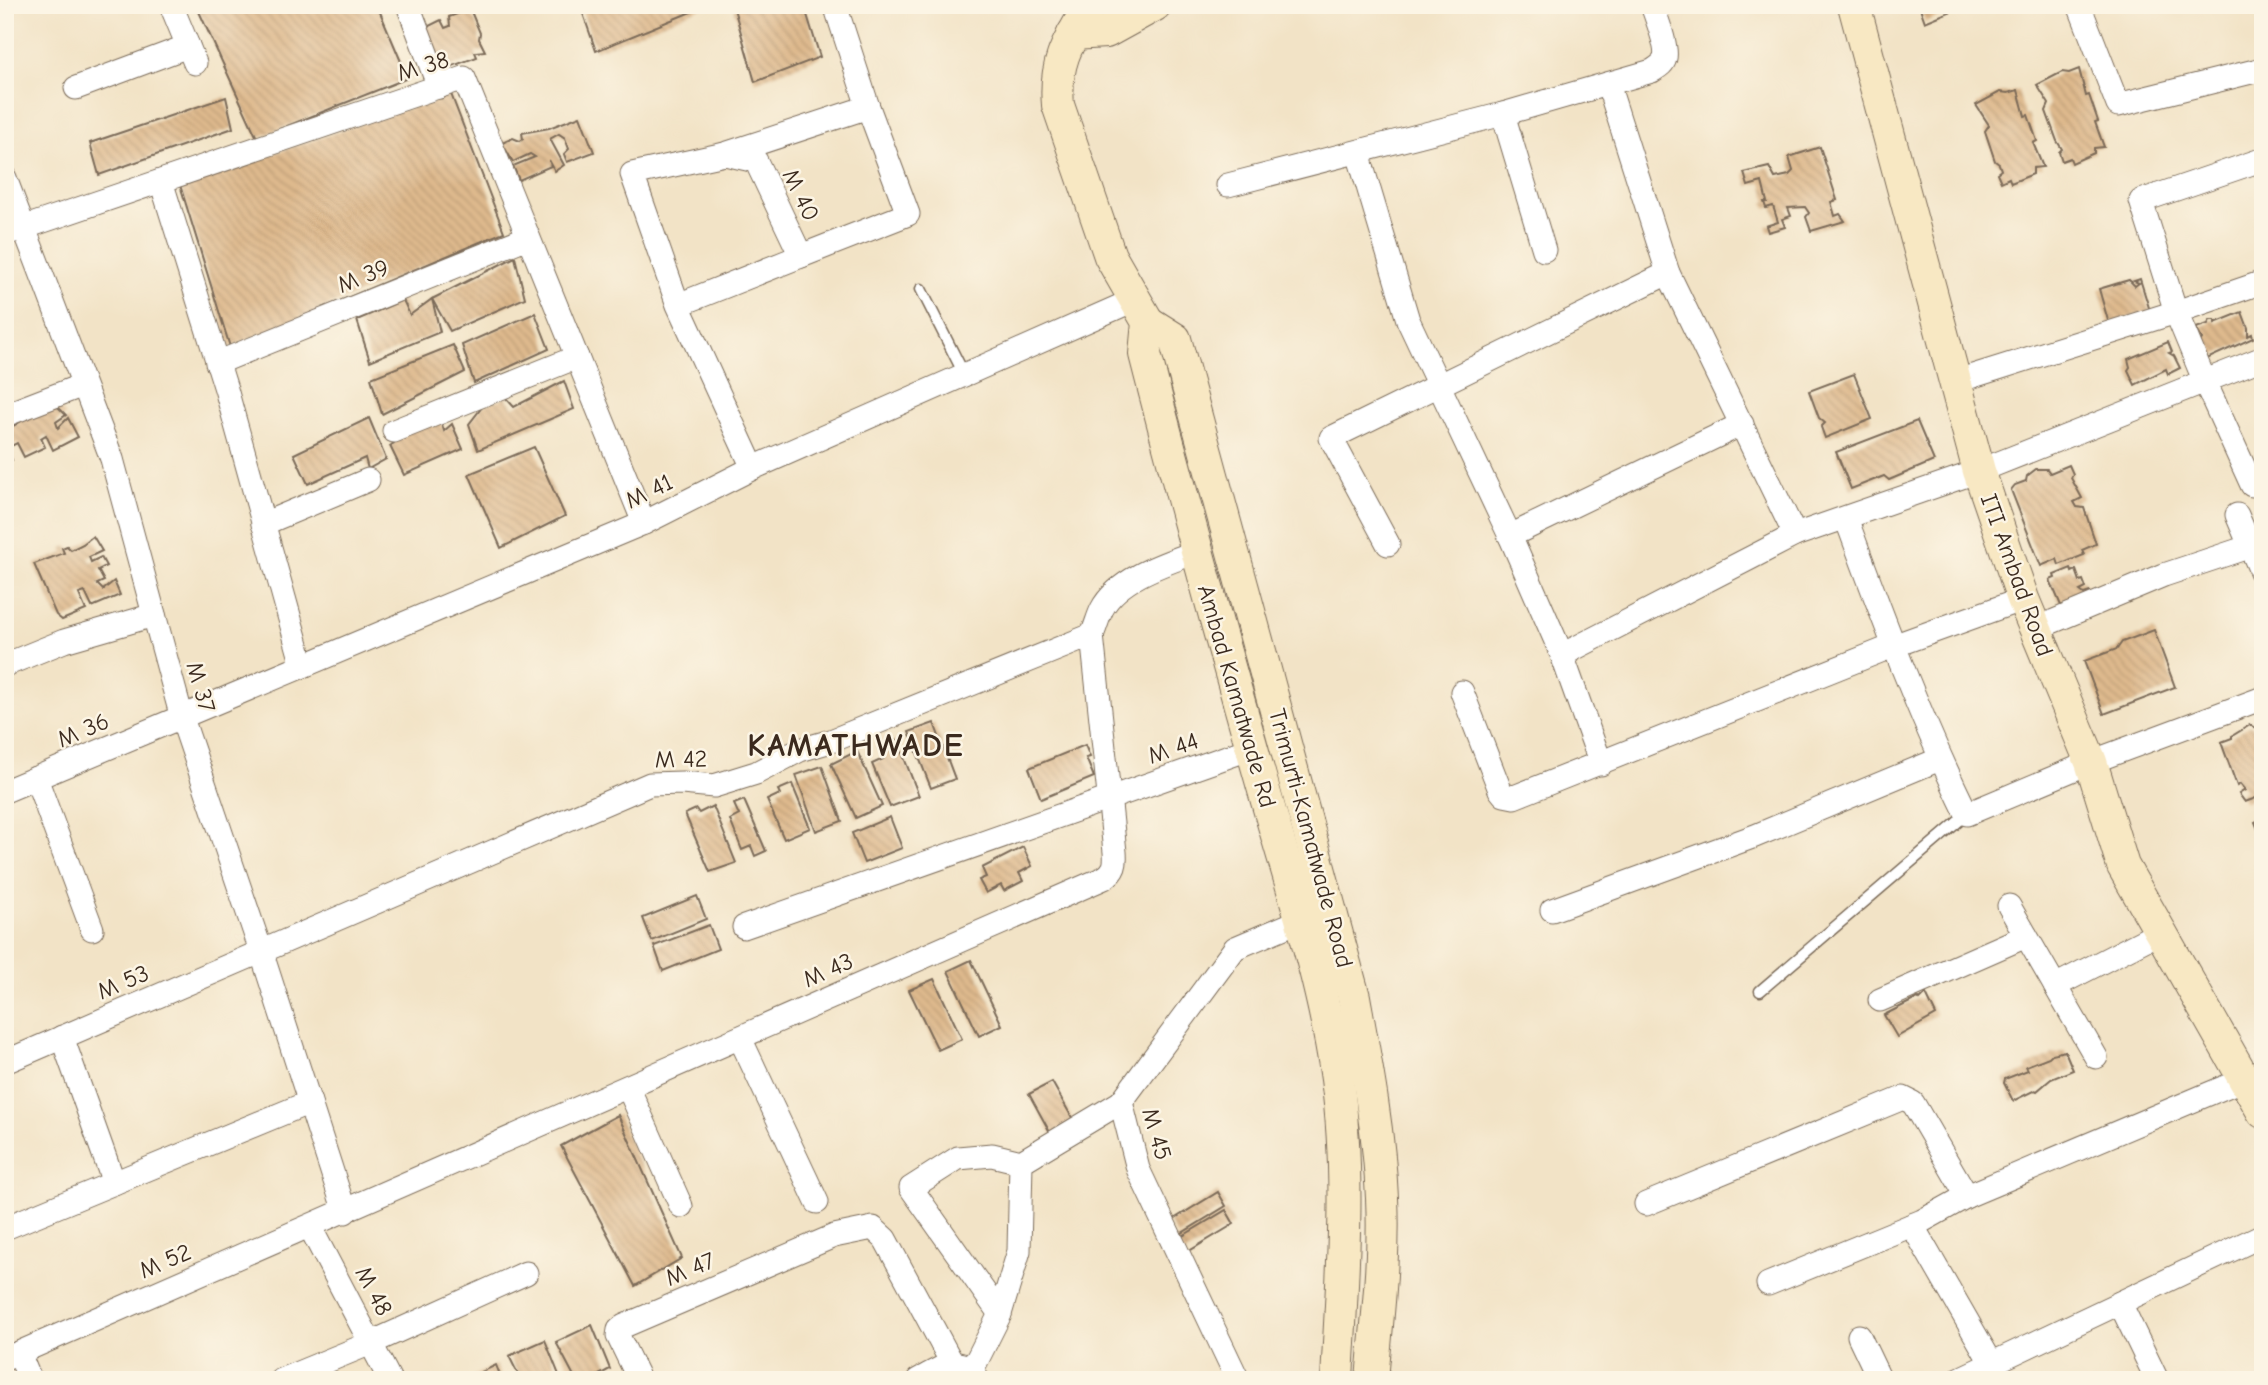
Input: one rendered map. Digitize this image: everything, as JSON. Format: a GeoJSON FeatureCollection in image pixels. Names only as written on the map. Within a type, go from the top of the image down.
{"type":"FeatureCollection","features":[{"type":"Feature","properties":{"kind":"street"},"geometry":{"type":"LineString","coordinates":[[76,88],[191,55],[171,5]]}},
{"type":"Feature","properties":{"kind":"street"},"geometry":{"type":"LineString","coordinates":[[408,5],[439,87]]}},
{"type":"Feature","properties":{"kind":"street"},"geometry":{"type":"LineString","coordinates":[[801,257],[908,214],[868,107],[835,5]]}},
{"type":"Feature","properties":{"kind":"street"},"geometry":{"type":"LineString","coordinates":[[1090,5],[1072,19],[1057,73],[1058,105],[1110,256],[1141,311]]}},
{"type":"Feature","properties":{"kind":"street"},"geometry":{"type":"LineString","coordinates":[[1072,19],[1106,32],[1155,5]]}},
{"type":"Feature","properties":{"kind":"street"},"geometry":{"type":"LineString","coordinates":[[1228,186],[1503,114],[1652,71],[1661,66],[1665,59],[1665,50],[1652,5]]}},
{"type":"Feature","properties":{"kind":"street","name":"ITI Ambad Road"},"geometry":{"type":"LineString","coordinates":[[1854,5],[1979,471],[2022,599],[2091,762],[2123,866],[2263,1112]]}},
{"type":"Feature","properties":{"kind":"street"},"geometry":{"type":"LineString","coordinates":[[2079,5],[2118,105],[2263,69]]}},
{"type":"Feature","properties":{"kind":"street","name":"M 38"},"geometry":{"type":"LineString","coordinates":[[15,231],[464,78],[644,523]]}},
{"type":"Feature","properties":{"kind":"street"},"geometry":{"type":"LineString","coordinates":[[1608,84],[1668,274],[1795,535]]}},
{"type":"Feature","properties":{"kind":"street"},"geometry":{"type":"LineString","coordinates":[[725,154],[868,107]]}},
{"type":"Feature","properties":{"kind":"street"},"geometry":{"type":"LineString","coordinates":[[1503,114],[1544,250]]}},
{"type":"Feature","properties":{"kind":"street"},"geometry":{"type":"LineString","coordinates":[[1358,153],[1408,320],[1510,536],[1562,655],[1601,764]]}},
{"type":"Feature","properties":{"kind":"street","name":"M 40"},"geometry":{"type":"LineString","coordinates":[[678,305],[801,257],[756,161],[725,154],[632,174],[678,305],[753,468]]}},
{"type":"Feature","properties":{"kind":"street"},"geometry":{"type":"LineString","coordinates":[[2252,485],[2176,312],[2141,201],[2261,160],[2263,166]]}},
{"type":"Feature","properties":{"kind":"street","name":"M 37"},"geometry":{"type":"LineString","coordinates":[[5,178],[15,231],[83,385],[111,459],[182,718],[345,1212]]}},
{"type":"Feature","properties":{"kind":"street"},"geometry":{"type":"LineString","coordinates":[[161,181],[218,363],[303,666]]}},
{"type":"Feature","properties":{"kind":"street","name":"M 39"},"geometry":{"type":"LineString","coordinates":[[218,363],[528,237]]}},
{"type":"Feature","properties":{"kind":"street"},"geometry":{"type":"LineString","coordinates":[[1388,544],[1331,438],[1668,274]]}},
{"type":"Feature","properties":{"kind":"street"},"geometry":{"type":"LineString","coordinates":[[1954,382],[2263,282]]}},
{"type":"Feature","properties":{"kind":"street","name":"M 41"},"geometry":{"type":"LineString","coordinates":[[182,718],[644,523],[753,468],[965,376],[1141,311]]}},
{"type":"Feature","properties":{"kind":"street","name":"Ambad Kamatwade Rd"},"geometry":{"type":"LineString","coordinates":[[1141,311],[1144,354],[1196,552],[1301,920],[1337,1078],[1343,1141],[1345,1217],[1336,1380]]}},
{"type":"Feature","properties":{"kind":"street","name":"Trimurti-Kamatwade Road"},"geometry":{"type":"LineString","coordinates":[[1141,311],[1175,339],[1354,997],[1369,1078],[1382,1200],[1381,1272],[1372,1380]]}},
{"type":"Feature","properties":{"kind":"street"},"geometry":{"type":"LineString","coordinates":[[394,431],[577,356]]}},
{"type":"Feature","properties":{"kind":"street"},"geometry":{"type":"LineString","coordinates":[[1562,655],[1795,535],[1979,471],[2263,358]]}},
{"type":"Feature","properties":{"kind":"street"},"geometry":{"type":"LineString","coordinates":[[5,415],[83,385]]}},
{"type":"Feature","properties":{"kind":"street"},"geometry":{"type":"LineString","coordinates":[[1510,536],[1742,424]]}},
{"type":"Feature","properties":{"kind":"street"},"geometry":{"type":"LineString","coordinates":[[263,524],[368,480]]}},
{"type":"Feature","properties":{"kind":"street"},"geometry":{"type":"LineString","coordinates":[[2237,515],[2263,576]]}},
{"type":"Feature","properties":{"kind":"street"},"geometry":{"type":"LineString","coordinates":[[1846,518],[1893,646],[1940,759],[1967,814],[2091,762],[2263,698]]}},
{"type":"Feature","properties":{"kind":"street"},"geometry":{"type":"LineString","coordinates":[[2035,629],[2164,575],[2251,546]]}},
{"type":"Feature","properties":{"kind":"street"},"geometry":{"type":"LineString","coordinates":[[1092,635],[1103,606],[1121,589],[1150,570],[1196,552]]}},
{"type":"Feature","properties":{"kind":"street"},"geometry":{"type":"LineString","coordinates":[[1462,692],[1500,790],[1504,795],[1514,797],[1893,646],[2022,599]]}},
{"type":"Feature","properties":{"kind":"street"},"geometry":{"type":"LineString","coordinates":[[5,665],[64,642],[154,615]]}},
{"type":"Feature","properties":{"kind":"street","name":"M 43"},"geometry":{"type":"LineString","coordinates":[[345,1212],[1113,872],[1116,863],[1092,635]]}},
{"type":"Feature","properties":{"kind":"street","name":"M 42"},"geometry":{"type":"LineString","coordinates":[[261,951],[649,784],[714,786],[756,773],[800,750],[831,741],[1092,635]]}},
{"type":"Feature","properties":{"kind":"street","name":"M 36"},"geometry":{"type":"LineString","coordinates":[[5,791],[182,718]]}},
{"type":"Feature","properties":{"kind":"street","name":"M 44"},"geometry":{"type":"LineString","coordinates":[[744,927],[1252,748]]}},
{"type":"Feature","properties":{"kind":"street"},"geometry":{"type":"LineString","coordinates":[[1552,910],[1755,836],[1940,759]]}},
{"type":"Feature","properties":{"kind":"street"},"geometry":{"type":"LineString","coordinates":[[36,778],[92,929]]}},
{"type":"Feature","properties":{"kind":"street"},"geometry":{"type":"LineString","coordinates":[[2009,906],[2096,1057]]}},
{"type":"Feature","properties":{"kind":"street","name":"M 45"},"geometry":{"type":"LineString","coordinates":[[1238,1380],[1138,1169],[1121,1102],[1236,948],[1301,920]]}},
{"type":"Feature","properties":{"kind":"street"},"geometry":{"type":"LineString","coordinates":[[2055,986],[2160,932]]}},
{"type":"Feature","properties":{"kind":"street"},"geometry":{"type":"LineString","coordinates":[[1880,1000],[2026,936]]}},
{"type":"Feature","properties":{"kind":"street","name":"M 53"},"geometry":{"type":"LineString","coordinates":[[5,1062],[261,951]]}},
{"type":"Feature","properties":{"kind":"street"},"geometry":{"type":"LineString","coordinates":[[62,1037],[114,1183]]}},
{"type":"Feature","properties":{"kind":"street"},"geometry":{"type":"LineString","coordinates":[[740,1038],[817,1202]]}},
{"type":"Feature","properties":{"kind":"street"},"geometry":{"type":"LineString","coordinates":[[1768,1284],[1912,1225],[1967,1196],[2244,1079]]}},
{"type":"Feature","properties":{"kind":"street"},"geometry":{"type":"LineString","coordinates":[[628,1087],[681,1206]]}},
{"type":"Feature","properties":{"kind":"street"},"geometry":{"type":"LineString","coordinates":[[1646,1204],[1903,1098],[1913,1103],[1967,1196]]}},
{"type":"Feature","properties":{"kind":"street"},"geometry":{"type":"LineString","coordinates":[[5,1228],[310,1101]]}},
{"type":"Feature","properties":{"kind":"street"},"geometry":{"type":"LineString","coordinates":[[1000,1314],[911,1188],[958,1158],[992,1155],[1021,1162],[1121,1102]]}},
{"type":"Feature","properties":{"kind":"street"},"geometry":{"type":"LineString","coordinates":[[918,1380],[968,1371],[1000,1314],[1019,1251],[1021,1162]]}},
{"type":"Feature","properties":{"kind":"street","name":"M 52"},"geometry":{"type":"LineString","coordinates":[[12,1356],[345,1212]]}},
{"type":"Feature","properties":{"kind":"street"},"geometry":{"type":"LineString","coordinates":[[1912,1225],[1996,1372]]}},
{"type":"Feature","properties":{"kind":"street","name":"M 48"},"geometry":{"type":"LineString","coordinates":[[310,1227],[390,1380]]}},
{"type":"Feature","properties":{"kind":"street","name":"M 47"},"geometry":{"type":"LineString","coordinates":[[633,1380],[637,1375],[618,1336],[619,1330],[624,1326],[834,1236],[873,1228],[886,1239],[968,1371]]}},
{"type":"Feature","properties":{"kind":"street"},"geometry":{"type":"LineString","coordinates":[[1957,1380],[1996,1372],[2120,1303],[2263,1235]]}},
{"type":"Feature","properties":{"kind":"street"},"geometry":{"type":"LineString","coordinates":[[281,1380],[371,1343],[526,1273]]}},
{"type":"Feature","properties":{"kind":"street"},"geometry":{"type":"LineString","coordinates":[[2120,1303],[2157,1380]]}},
{"type":"Feature","properties":{"kind":"street"},"geometry":{"type":"LineString","coordinates":[[1859,1336],[1880,1380]]}},
{"type":"Feature","properties":{"kind":"street"},"geometry":{"type":"LineString","coordinates":[[12,1356],[30,1380]]}},
{"type":"Feature","properties":{"kind":"lane"},"geometry":{"type":"LineString","coordinates":[[921,289],[965,376]]}},
{"type":"Feature","properties":{"kind":"lane"},"geometry":{"type":"LineString","coordinates":[[1760,991],[1967,814]]}},
{"type":"Feature","properties":{"kind":"building"},"geometry":{"type":"Polygon","coordinates":[[[196,5],[377,5],[408,78],[257,138],[196,5]]]}},
{"type":"Feature","properties":{"kind":"building"},"geometry":{"type":"Polygon","coordinates":[[[580,5],[708,5],[596,51],[580,5]]]}},
{"type":"Feature","properties":{"kind":"building"},"geometry":{"type":"Polygon","coordinates":[[[733,5],[804,5],[820,57],[755,82],[733,5]]]}},
{"type":"Feature","properties":{"kind":"building"},"geometry":{"type":"Polygon","coordinates":[[[1919,5],[1966,5],[1925,22],[1919,5]]]}},
{"type":"Feature","properties":{"kind":"building"},"geometry":{"type":"Polygon","coordinates":[[[470,9],[485,51],[475,52],[477,57],[450,67],[449,60],[439,64],[423,29],[441,20],[445,28],[450,26],[449,17],[470,9]]]}},
{"type":"Feature","properties":{"kind":"building"},"geometry":{"type":"Polygon","coordinates":[[[2079,69],[2086,96],[2089,95],[2098,121],[2095,122],[2104,147],[2094,148],[2094,153],[2072,163],[2070,158],[2062,161],[2059,152],[2062,149],[2046,111],[2049,104],[2037,85],[2062,72],[2069,73],[2079,69]]]}},
{"type":"Feature","properties":{"kind":"building"},"geometry":{"type":"Polygon","coordinates":[[[2018,90],[2025,116],[2028,115],[2037,141],[2033,143],[2043,167],[2033,168],[2033,174],[2011,183],[2009,178],[2001,182],[1997,173],[2001,170],[1995,161],[1985,131],[1989,125],[1976,105],[2000,92],[2018,90]]]}},
{"type":"Feature","properties":{"kind":"building"},"geometry":{"type":"Polygon","coordinates":[[[451,94],[504,232],[230,347],[180,185],[451,94]]]}},
{"type":"Feature","properties":{"kind":"building"},"geometry":{"type":"Polygon","coordinates":[[[226,97],[233,128],[99,175],[90,143],[226,97]]]}},
{"type":"Feature","properties":{"kind":"building"},"geometry":{"type":"Polygon","coordinates":[[[580,116],[594,152],[567,162],[564,154],[569,149],[565,138],[559,134],[550,139],[564,165],[555,171],[549,160],[551,166],[519,180],[513,166],[535,157],[530,154],[513,162],[502,143],[513,138],[520,141],[523,139],[522,133],[549,128],[580,116]]]}},
{"type":"Feature","properties":{"kind":"building"},"geometry":{"type":"Polygon","coordinates":[[[1820,147],[1837,200],[1831,202],[1835,216],[1840,214],[1845,221],[1811,231],[1806,217],[1809,213],[1805,207],[1788,208],[1791,216],[1782,219],[1785,227],[1768,232],[1766,226],[1778,222],[1773,206],[1766,208],[1762,182],[1748,186],[1744,173],[1769,167],[1775,178],[1789,175],[1793,171],[1789,157],[1820,147]]]}},
{"type":"Feature","properties":{"kind":"building"},"geometry":{"type":"Polygon","coordinates":[[[515,257],[525,298],[450,331],[432,299],[515,257]]]}},
{"type":"Feature","properties":{"kind":"building"},"geometry":{"type":"Polygon","coordinates":[[[2140,279],[2150,311],[2109,324],[2099,289],[2129,280],[2135,286],[2139,283],[2134,281],[2140,279]]]}},
{"type":"Feature","properties":{"kind":"building"},"geometry":{"type":"Polygon","coordinates":[[[432,299],[440,332],[370,361],[357,320],[403,300],[410,315],[432,299]]]}},
{"type":"Feature","properties":{"kind":"building"},"geometry":{"type":"Polygon","coordinates":[[[2242,312],[2248,336],[2252,334],[2253,338],[2207,359],[2196,328],[2208,324],[2210,320],[2215,320],[2215,323],[2242,312]]]}},
{"type":"Feature","properties":{"kind":"building"},"geometry":{"type":"Polygon","coordinates":[[[535,313],[549,349],[474,383],[462,345],[535,313]]]}},
{"type":"Feature","properties":{"kind":"building"},"geometry":{"type":"Polygon","coordinates":[[[2168,342],[2172,352],[2169,353],[2174,356],[2180,368],[2168,374],[2166,369],[2135,385],[2128,370],[2128,359],[2168,342]]]}},
{"type":"Feature","properties":{"kind":"building"},"geometry":{"type":"Polygon","coordinates":[[[453,345],[465,372],[382,414],[371,378],[453,345]]]}},
{"type":"Feature","properties":{"kind":"building"},"geometry":{"type":"Polygon","coordinates":[[[1854,374],[1872,419],[1825,438],[1821,427],[1825,423],[1819,418],[1809,391],[1854,374]]]}},
{"type":"Feature","properties":{"kind":"building"},"geometry":{"type":"Polygon","coordinates":[[[564,381],[574,409],[478,450],[469,424],[483,406],[505,397],[514,407],[564,381]]]}},
{"type":"Feature","properties":{"kind":"building"},"geometry":{"type":"Polygon","coordinates":[[[58,407],[66,415],[56,422],[58,428],[68,418],[78,437],[53,450],[46,435],[41,438],[45,447],[24,457],[17,443],[7,448],[12,460],[5,463],[5,424],[10,428],[20,422],[16,416],[58,407]]]}},
{"type":"Feature","properties":{"kind":"building"},"geometry":{"type":"Polygon","coordinates":[[[369,418],[386,459],[368,469],[365,458],[308,484],[294,454],[369,418]]]}},
{"type":"Feature","properties":{"kind":"building"},"geometry":{"type":"Polygon","coordinates":[[[440,418],[444,431],[452,424],[463,449],[404,475],[390,446],[394,443],[394,436],[440,418]]]}},
{"type":"Feature","properties":{"kind":"building"},"geometry":{"type":"Polygon","coordinates":[[[1917,421],[1934,461],[1889,480],[1884,476],[1851,489],[1836,452],[1917,421]]]}},
{"type":"Feature","properties":{"kind":"building"},"geometry":{"type":"Polygon","coordinates":[[[534,447],[565,516],[501,548],[469,474],[534,447]]]}},
{"type":"Feature","properties":{"kind":"building"},"geometry":{"type":"Polygon","coordinates":[[[2069,465],[2073,474],[2071,478],[2082,498],[2074,502],[2077,507],[2084,508],[2096,544],[2082,550],[2084,555],[2059,565],[2057,559],[2041,566],[2011,490],[2015,485],[2026,481],[2027,476],[2036,469],[2047,469],[2050,473],[2069,465]]]}},
{"type":"Feature","properties":{"kind":"building"},"geometry":{"type":"Polygon","coordinates":[[[93,536],[102,551],[89,557],[91,562],[101,557],[106,566],[98,570],[104,581],[97,584],[103,590],[114,581],[120,595],[92,607],[85,592],[79,594],[86,610],[62,620],[56,615],[34,564],[64,553],[62,548],[67,546],[71,550],[93,536]]]}},
{"type":"Feature","properties":{"kind":"building"},"geometry":{"type":"Polygon","coordinates":[[[2071,568],[2072,572],[2076,570],[2080,581],[2083,580],[2086,588],[2080,591],[2084,594],[2090,592],[2092,595],[2062,608],[2050,580],[2055,578],[2054,575],[2071,568]]]}},
{"type":"Feature","properties":{"kind":"building"},"geometry":{"type":"Polygon","coordinates":[[[2154,630],[2175,687],[2104,714],[2084,661],[2117,649],[2122,642],[2154,630]]]}},
{"type":"Feature","properties":{"kind":"building"},"geometry":{"type":"Polygon","coordinates":[[[934,723],[955,779],[931,788],[909,732],[934,723]]]}},
{"type":"Feature","properties":{"kind":"building"},"geometry":{"type":"Polygon","coordinates":[[[2250,725],[2257,729],[2263,726],[2263,801],[2260,802],[2256,798],[2245,802],[2239,794],[2245,790],[2240,784],[2237,786],[2221,742],[2232,738],[2250,725]]]}},
{"type":"Feature","properties":{"kind":"building"},"geometry":{"type":"Polygon","coordinates":[[[897,740],[919,796],[890,807],[872,764],[883,759],[878,748],[897,740]]]}},
{"type":"Feature","properties":{"kind":"building"},"geometry":{"type":"Polygon","coordinates":[[[1085,745],[1090,757],[1086,758],[1094,777],[1041,799],[1029,768],[1085,745]]]}},
{"type":"Feature","properties":{"kind":"building"},"geometry":{"type":"Polygon","coordinates":[[[857,751],[882,806],[856,818],[831,764],[857,751]]]}},
{"type":"Feature","properties":{"kind":"building"},"geometry":{"type":"Polygon","coordinates":[[[822,766],[842,821],[816,831],[796,775],[822,766]]]}},
{"type":"Feature","properties":{"kind":"building"},"geometry":{"type":"Polygon","coordinates":[[[792,784],[810,828],[784,839],[767,800],[780,794],[778,790],[792,784]]]}},
{"type":"Feature","properties":{"kind":"building"},"geometry":{"type":"Polygon","coordinates":[[[744,800],[766,851],[755,856],[751,846],[742,850],[730,820],[739,815],[734,804],[744,800]]]}},
{"type":"Feature","properties":{"kind":"building"},"geometry":{"type":"Polygon","coordinates":[[[713,806],[736,863],[710,872],[685,814],[696,809],[699,813],[713,806]]]}},
{"type":"Feature","properties":{"kind":"building"},"geometry":{"type":"Polygon","coordinates":[[[890,817],[902,848],[864,863],[852,833],[890,817]]]}},
{"type":"Feature","properties":{"kind":"building"},"geometry":{"type":"Polygon","coordinates":[[[2263,818],[2263,853],[2258,841],[2262,839],[2255,822],[2263,818]]]}},
{"type":"Feature","properties":{"kind":"building"},"geometry":{"type":"Polygon","coordinates":[[[1023,847],[1032,866],[1019,873],[1023,881],[1004,891],[1001,885],[986,893],[979,880],[986,877],[982,868],[1023,847]]]}},
{"type":"Feature","properties":{"kind":"building"},"geometry":{"type":"Polygon","coordinates":[[[697,896],[706,919],[652,941],[643,918],[697,896]]]}},
{"type":"Feature","properties":{"kind":"building"},"geometry":{"type":"Polygon","coordinates":[[[709,925],[718,949],[663,971],[654,946],[709,925]]]}},
{"type":"Feature","properties":{"kind":"building"},"geometry":{"type":"Polygon","coordinates":[[[971,960],[1002,1025],[979,1036],[948,971],[971,960]]]}},
{"type":"Feature","properties":{"kind":"building"},"geometry":{"type":"Polygon","coordinates":[[[934,979],[962,1039],[938,1050],[909,990],[934,979]]]}},
{"type":"Feature","properties":{"kind":"building"},"geometry":{"type":"Polygon","coordinates":[[[1926,994],[1936,1015],[1897,1037],[1884,1015],[1918,998],[1920,1000],[1926,994]]]}},
{"type":"Feature","properties":{"kind":"building"},"geometry":{"type":"Polygon","coordinates":[[[2065,1051],[2073,1070],[2051,1079],[2037,1091],[2013,1101],[2004,1083],[2005,1079],[2028,1070],[2026,1066],[2065,1051]]]}},
{"type":"Feature","properties":{"kind":"building"},"geometry":{"type":"Polygon","coordinates":[[[1052,1082],[1075,1123],[1052,1136],[1029,1094],[1052,1082]]]}},
{"type":"Feature","properties":{"kind":"building"},"geometry":{"type":"Polygon","coordinates":[[[618,1115],[682,1258],[635,1286],[561,1146],[618,1115]]]}},
{"type":"Feature","properties":{"kind":"building"},"geometry":{"type":"Polygon","coordinates":[[[1218,1192],[1226,1206],[1177,1236],[1169,1222],[1218,1192]]]}},
{"type":"Feature","properties":{"kind":"building"},"geometry":{"type":"Polygon","coordinates":[[[1226,1210],[1234,1224],[1184,1254],[1176,1240],[1226,1210]]]}},
{"type":"Feature","properties":{"kind":"building"},"geometry":{"type":"Polygon","coordinates":[[[592,1325],[610,1369],[590,1380],[576,1380],[556,1342],[592,1325]]]}},
{"type":"Feature","properties":{"kind":"building"},"geometry":{"type":"Polygon","coordinates":[[[545,1340],[561,1380],[521,1380],[509,1356],[545,1340]]]}},
{"type":"Feature","properties":{"kind":"building"},"geometry":{"type":"Polygon","coordinates":[[[496,1365],[502,1380],[465,1380],[496,1365]]]}},
{"type":"Feature","properties":{"kind":"district","name":"KAMATHWADE"},"geometry":{"type":"Point","coordinates":[856,745]}}]}
